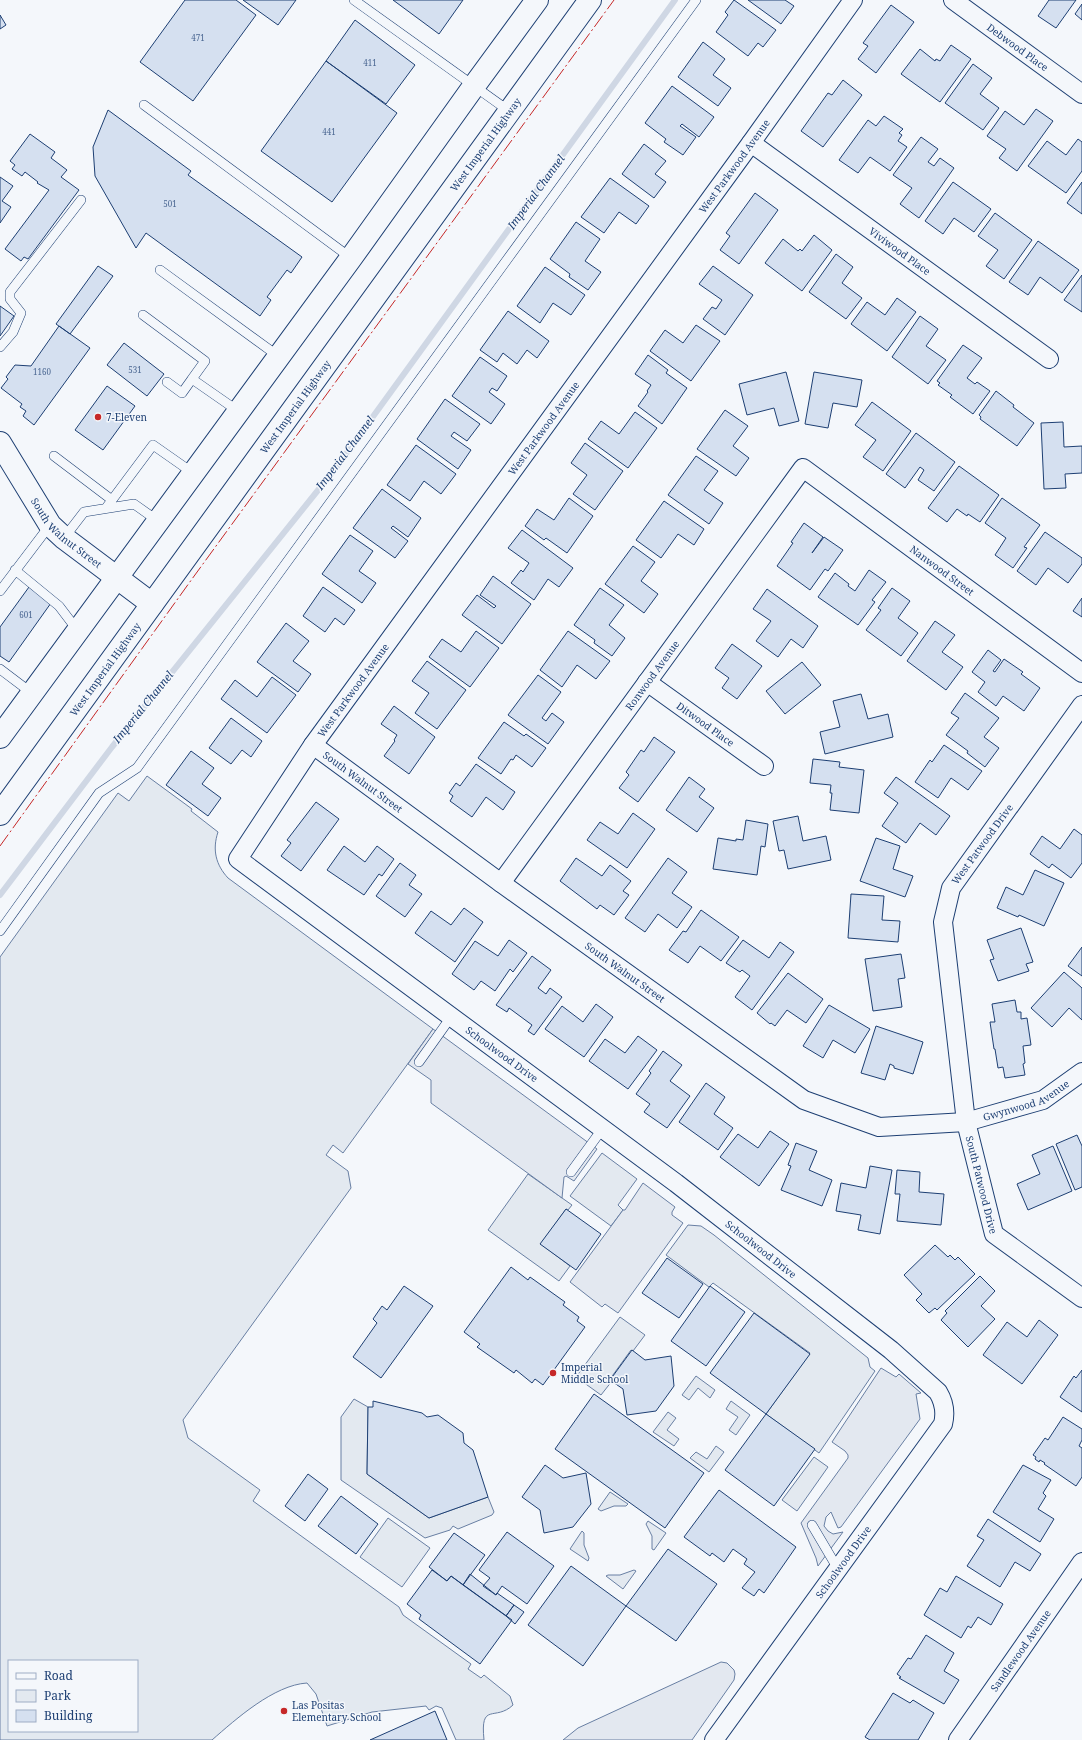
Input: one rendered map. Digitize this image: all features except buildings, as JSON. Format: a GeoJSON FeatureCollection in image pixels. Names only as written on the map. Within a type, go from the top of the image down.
{"type":"FeatureCollection","features":[{"type":"Feature","properties":{"kind":"main road"},"geometry":{"type":"LineString","coordinates":[[0,738],[538,0]]}},
{"type":"Feature","properties":{"kind":"main road","name":"West Imperial Highway"},"geometry":{"type":"LineString","coordinates":[[0,814],[590,0]]}},
{"type":"Feature","properties":{"kind":"main road","name":"South Walnut Street"},"geometry":{"type":"LineString","coordinates":[[5,456],[57,531],[152,604]]}},
{"type":"Feature","properties":{"kind":"street","name":"West Parkwood Avenue"},"geometry":{"type":"LineString","coordinates":[[238,859],[313,745],[751,143],[853,0]]}},
{"type":"Feature","properties":{"kind":"street","name":"Debwood Place"},"geometry":{"type":"LineString","coordinates":[[953,0],[1082,94]]}},
{"type":"Feature","properties":{"kind":"street","name":"Viviwood Place"},"geometry":{"type":"LineString","coordinates":[[751,143],[1049,360]]}},
{"type":"Feature","properties":{"kind":"street","name":"Nanwood Street"},"geometry":{"type":"LineString","coordinates":[[803,468],[1082,673]]}},
{"type":"Feature","properties":{"kind":"street","name":"Ronwood Avenue"},"geometry":{"type":"LineString","coordinates":[[501,883],[803,468]]}},
{"type":"Feature","properties":{"kind":"street","name":"Ditwood Place"},"geometry":{"type":"LineString","coordinates":[[648,682],[764,766]]}},
{"type":"Feature","properties":{"kind":"street","name":"West Patwood Drive"},"geometry":{"type":"LineString","coordinates":[[966,1122],[943,922],[951,888],[1082,706]]}},
{"type":"Feature","properties":{"kind":"street","name":"South Walnut Street"},"geometry":{"type":"LineString","coordinates":[[313,745],[501,883],[804,1100],[879,1127],[966,1122]]}},
{"type":"Feature","properties":{"kind":"street","name":"Schoolwood Drive"},"geometry":{"type":"LineString","coordinates":[[238,859],[603,1128],[890,1350],[938,1392],[941,1397],[945,1410],[943,1424],[714,1740]]}},
{"type":"Feature","properties":{"kind":"street","name":"Gwynwood Avenue"},"geometry":{"type":"LineString","coordinates":[[966,1122],[1043,1100],[1082,1072]]}},
{"type":"Feature","properties":{"kind":"street","name":"South Patwood Drive"},"geometry":{"type":"LineString","coordinates":[[966,1122],[994,1234],[1082,1298]]}},
{"type":"Feature","properties":{"kind":"street","name":"Sandlewood Avenue"},"geometry":{"type":"LineString","coordinates":[[958,1740],[1082,1562]]}},
{"type":"Feature","properties":{"kind":"lane"},"geometry":{"type":"LineString","coordinates":[[354,0],[509,111]]}},
{"type":"Feature","properties":{"kind":"lane"},"geometry":{"type":"LineString","coordinates":[[0,931],[99,793],[137,768],[696,0]]}},
{"type":"Feature","properties":{"kind":"lane"},"geometry":{"type":"LineString","coordinates":[[144,105],[351,258]]}},
{"type":"Feature","properties":{"kind":"lane"},"geometry":{"type":"LineString","coordinates":[[0,347],[13,332],[21,313],[10,299],[10,292],[81,200]]}},
{"type":"Feature","properties":{"kind":"lane"},"geometry":{"type":"LineString","coordinates":[[160,270],[278,356]]}},
{"type":"Feature","properties":{"kind":"lane"},"geometry":{"type":"LineString","coordinates":[[143,315],[205,361],[182,393],[167,382]]}},
{"type":"Feature","properties":{"kind":"lane"},"geometry":{"type":"LineString","coordinates":[[192,379],[238,411]]}},
{"type":"Feature","properties":{"kind":"lane"},"geometry":{"type":"LineString","coordinates":[[106,508],[153,445],[193,473]]}},
{"type":"Feature","properties":{"kind":"lane"},"geometry":{"type":"LineString","coordinates":[[54,456],[112,500]]}},
{"type":"Feature","properties":{"kind":"lane"},"geometry":{"type":"LineString","coordinates":[[0,591],[15,570],[57,531],[84,512],[134,504],[158,521]]}},
{"type":"Feature","properties":{"kind":"lane"},"geometry":{"type":"LineString","coordinates":[[15,570],[59,606],[78,631]]}},
{"type":"Feature","properties":{"kind":"lane"},"geometry":{"type":"LineString","coordinates":[[0,669],[33,694]]}},
{"type":"Feature","properties":{"kind":"lane"},"geometry":{"type":"LineString","coordinates":[[419,1062],[451,1017]]}},
{"type":"Feature","properties":{"kind":"lane"},"geometry":{"type":"LineString","coordinates":[[572,1172],[603,1128]]}},
{"type":"Feature","properties":{"kind":"lane"},"geometry":{"type":"LineString","coordinates":[[812,1525],[838,1569]]}},
{"type":"Feature","properties":{"kind":"green space"},"geometry":{"type":"Polygon","coordinates":[[[147,776],[192,809],[191,811],[218,832],[215,845],[216,857],[228,878],[433,1029],[343,1153],[333,1145],[326,1155],[348,1171],[351,1188],[183,1420],[188,1438],[260,1490],[253,1501],[399,1607],[403,1615],[471,1664],[468,1669],[481,1678],[484,1675],[510,1696],[513,1705],[506,1710],[490,1714],[484,1720],[484,1740],[456,1740],[442,1708],[436,1706],[429,1710],[426,1706],[372,1712],[327,1726],[316,1694],[307,1683],[294,1685],[269,1696],[244,1713],[212,1740],[0,1740],[0,957],[118,793],[129,801],[147,776]]]}},
{"type":"Feature","properties":{"kind":"green space"},"geometry":{"type":"Polygon","coordinates":[[[602,1153],[637,1179],[618,1205],[623,1210],[611,1226],[570,1196],[602,1153]]]}},
{"type":"Feature","properties":{"kind":"green space"},"geometry":{"type":"Polygon","coordinates":[[[528,1174],[572,1205],[568,1210],[566,1209],[541,1244],[570,1266],[559,1281],[488,1230],[528,1174]]]}},
{"type":"Feature","properties":{"kind":"green space"},"geometry":{"type":"Polygon","coordinates":[[[688,1225],[701,1226],[714,1235],[868,1358],[870,1367],[875,1371],[819,1453],[766,1414],[810,1353],[713,1283],[709,1287],[666,1255],[688,1225]]]}},
{"type":"Feature","properties":{"kind":"green space"},"geometry":{"type":"Polygon","coordinates":[[[620,1317],[645,1335],[633,1351],[631,1350],[610,1379],[612,1381],[601,1395],[576,1377],[620,1317]]]}},
{"type":"Feature","properties":{"kind":"green space"},"geometry":{"type":"Polygon","coordinates":[[[696,1376],[715,1390],[710,1398],[698,1388],[689,1400],[682,1395],[696,1376]]]}},
{"type":"Feature","properties":{"kind":"green space"},"geometry":{"type":"Polygon","coordinates":[[[354,1399],[368,1407],[367,1474],[429,1518],[488,1497],[494,1512],[492,1515],[458,1529],[453,1526],[450,1530],[425,1538],[341,1480],[341,1417],[354,1399]]]}},
{"type":"Feature","properties":{"kind":"green space"},"geometry":{"type":"Polygon","coordinates":[[[731,1401],[750,1415],[736,1435],[729,1430],[738,1417],[726,1409],[731,1401]]]}},
{"type":"Feature","properties":{"kind":"green space"},"geometry":{"type":"Polygon","coordinates":[[[668,1412],[676,1418],[667,1430],[679,1439],[674,1446],[653,1432],[668,1412]]]}},
{"type":"Feature","properties":{"kind":"green space"},"geometry":{"type":"Polygon","coordinates":[[[716,1446],[724,1452],[709,1472],[690,1458],[696,1452],[707,1459],[716,1446]]]}},
{"type":"Feature","properties":{"kind":"green space"},"geometry":{"type":"Polygon","coordinates":[[[814,1457],[828,1467],[797,1511],[782,1500],[814,1457]]]}},
{"type":"Feature","properties":{"kind":"green space"},"geometry":{"type":"Polygon","coordinates":[[[610,1492],[628,1504],[626,1506],[614,1506],[601,1511],[598,1509],[610,1492]]]}},
{"type":"Feature","properties":{"kind":"green space"},"geometry":{"type":"Polygon","coordinates":[[[388,1518],[430,1548],[402,1587],[360,1557],[388,1518]]]}},
{"type":"Feature","properties":{"kind":"green space"},"geometry":{"type":"Polygon","coordinates":[[[648,1521],[666,1533],[654,1550],[652,1549],[652,1536],[646,1524],[648,1521]]]}},
{"type":"Feature","properties":{"kind":"green space"},"geometry":{"type":"Polygon","coordinates":[[[582,1531],[584,1533],[584,1545],[589,1558],[588,1561],[570,1549],[582,1531]]]}},
{"type":"Feature","properties":{"kind":"green space"},"geometry":{"type":"Polygon","coordinates":[[[634,1570],[636,1571],[623,1589],[606,1576],[620,1575],[634,1570]]]}},
{"type":"Feature","properties":{"kind":"shaded area"},"geometry":{"type":"Polygon","coordinates":[[[433,1029],[597,1149],[574,1181],[566,1176],[564,1177],[562,1198],[431,1103],[431,1080],[408,1064],[433,1029]]]}},
{"type":"Feature","properties":{"kind":"shaded area"},"geometry":{"type":"Polygon","coordinates":[[[643,1183],[675,1207],[672,1215],[683,1223],[618,1313],[605,1304],[602,1307],[570,1282],[623,1210],[625,1210],[643,1183]]]}},
{"type":"Feature","properties":{"kind":"shaded area"},"geometry":{"type":"Polygon","coordinates":[[[881,1368],[896,1377],[899,1374],[921,1393],[916,1394],[920,1419],[841,1527],[838,1528],[831,1512],[826,1517],[824,1526],[828,1531],[833,1534],[843,1532],[818,1566],[801,1523],[848,1458],[845,1451],[832,1442],[881,1368]]]}},
{"type":"Feature","properties":{"kind":"shaded area"},"geometry":{"type":"Polygon","coordinates":[[[721,1662],[727,1663],[734,1670],[734,1680],[692,1740],[563,1740],[578,1728],[721,1662]]]}},
{"type":"Feature","properties":{"kind":"waterway","name":"Imperial Channel"},"geometry":{"type":"LineString","coordinates":[[0,895],[112,747],[335,469],[675,0]]}},
{"type":"Feature","properties":{"kind":"power"},"geometry":{"type":"LineString","coordinates":[[0,846],[192,579],[614,0]]}},
{"type":"Feature","properties":{"kind":"place","name":"7-Eleven"},"geometry":{"type":"Point","coordinates":[98,417]}},
{"type":"Feature","properties":{"kind":"place","name":"Imperial Middle School"},"geometry":{"type":"Point","coordinates":[553,1373]}},
{"type":"Feature","properties":{"kind":"place","name":"Las Positas Elementary School"},"geometry":{"type":"Point","coordinates":[284,1711]}}]}
